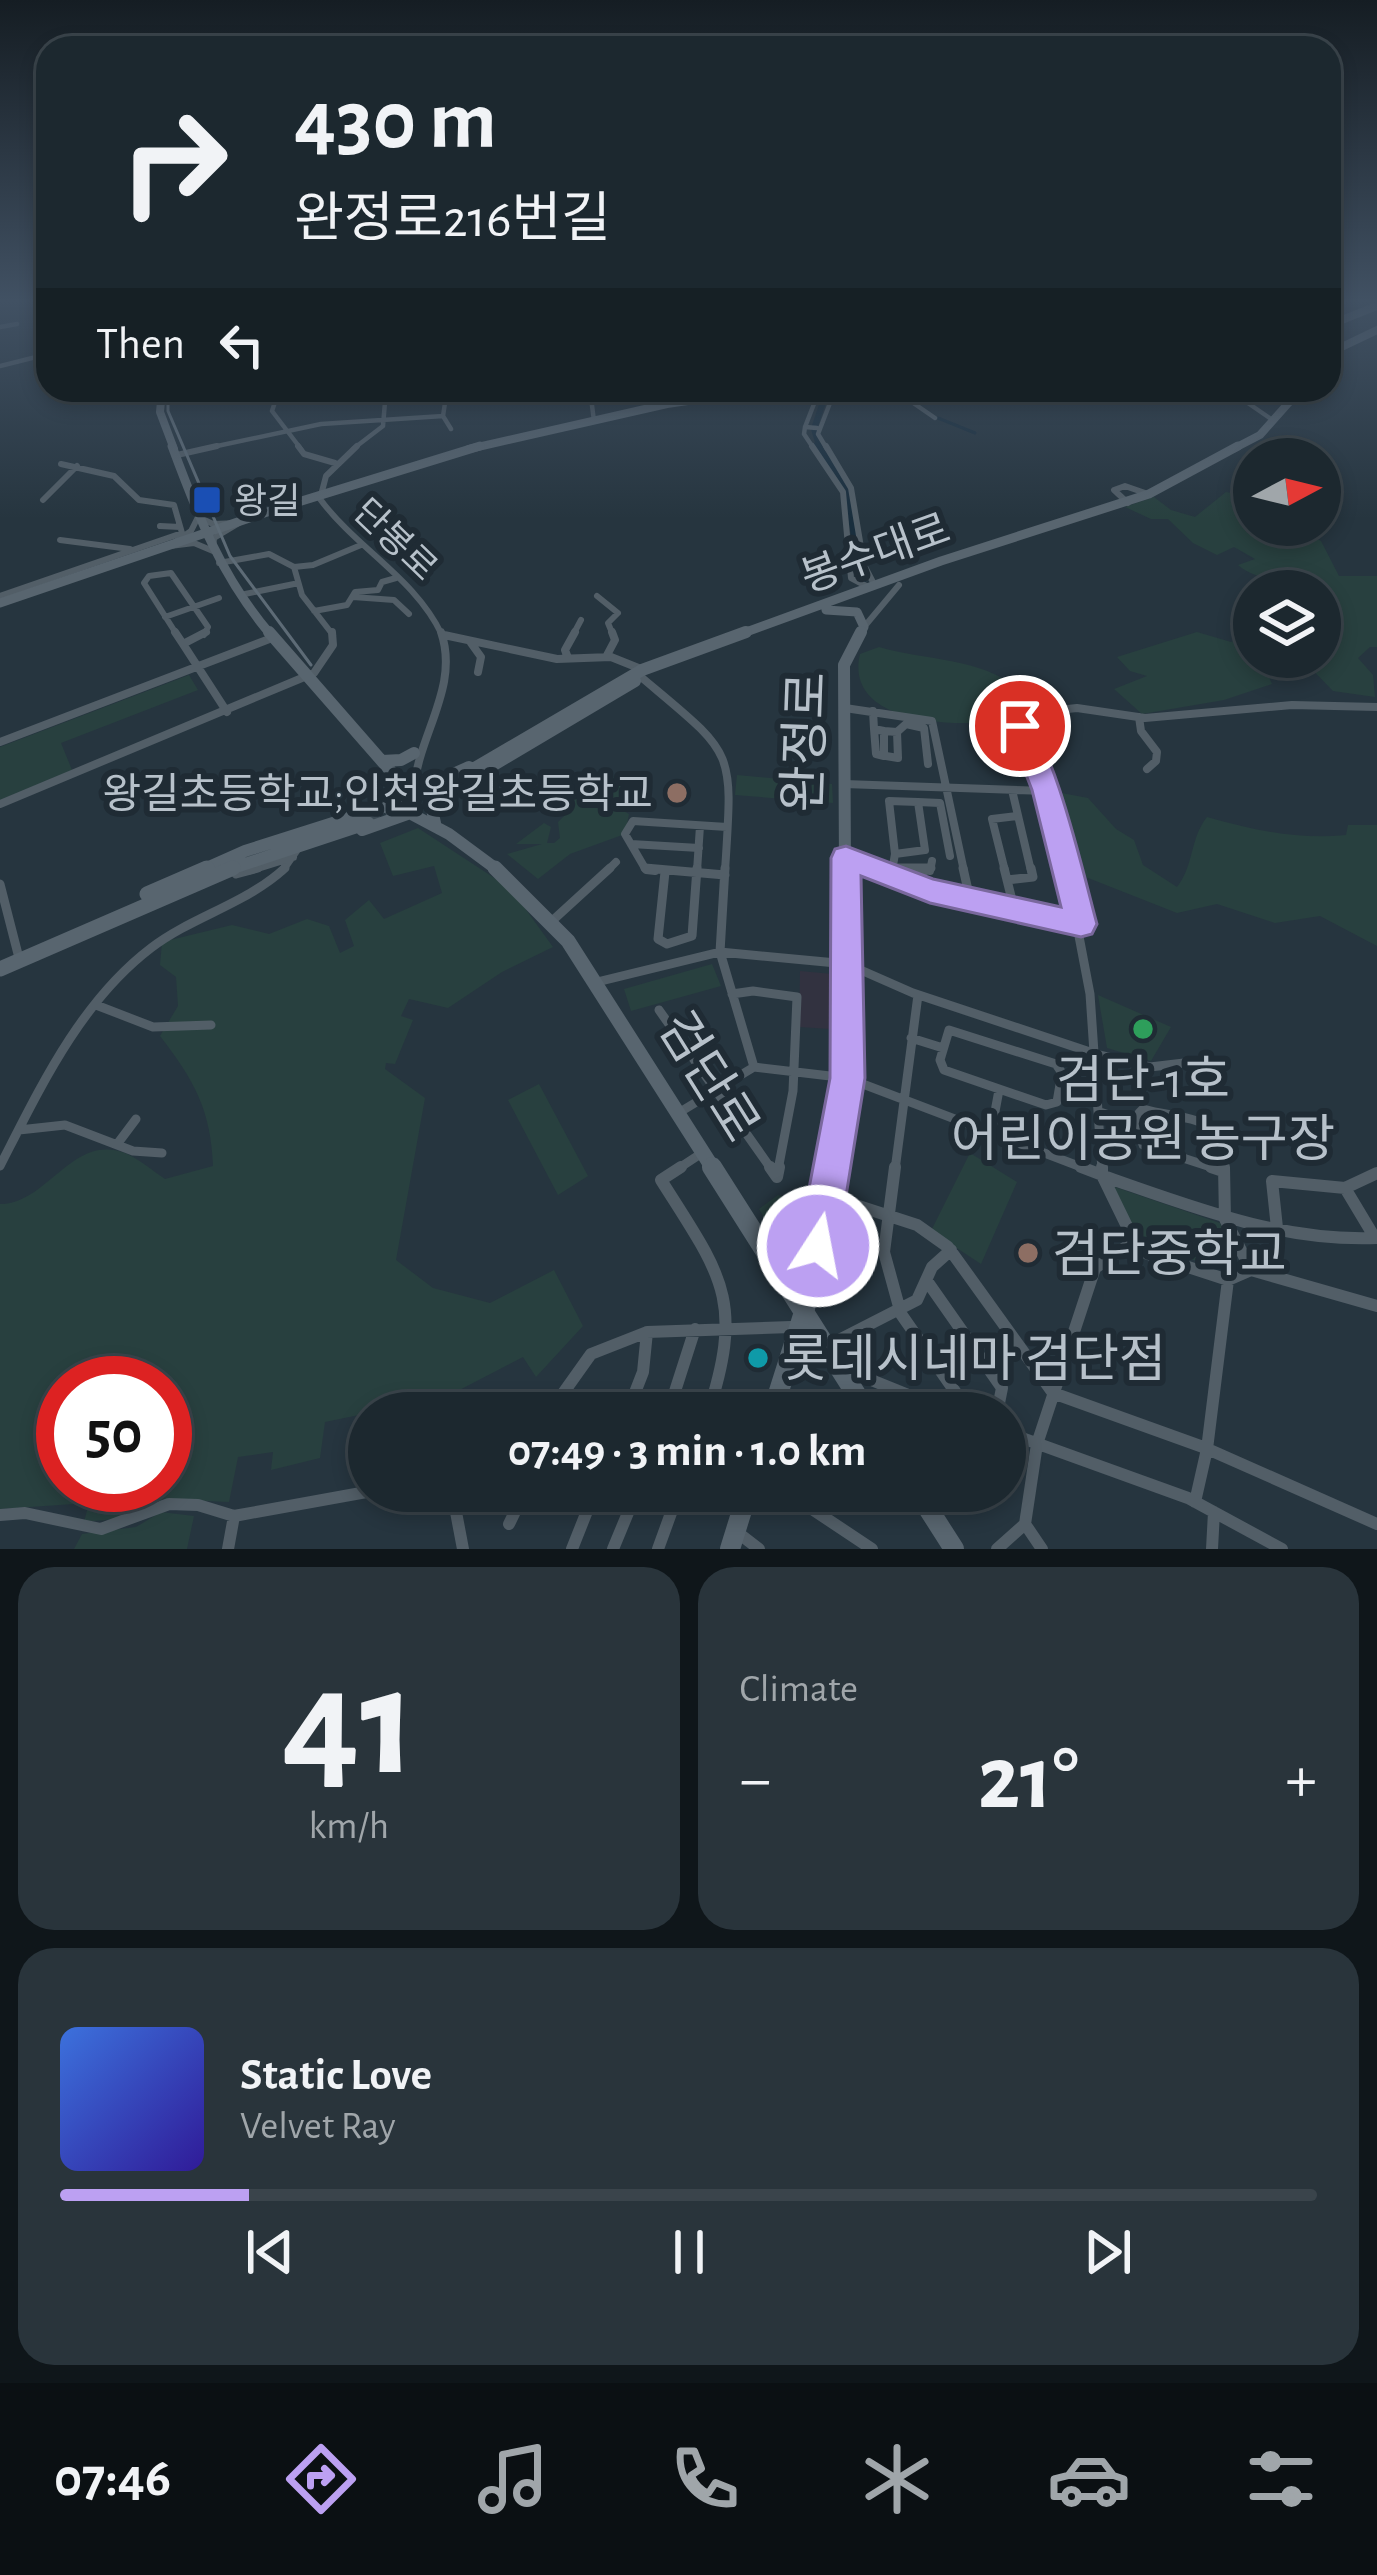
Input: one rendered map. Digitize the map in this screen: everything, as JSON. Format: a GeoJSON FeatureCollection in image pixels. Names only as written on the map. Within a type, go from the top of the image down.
{"type":"FeatureCollection","features":[{"type":"Feature","properties":{"kind":"main road","name":"검단로"},"geometry":{"type":"LineString","coordinates":[[160,402],[204,534],[240,595],[435,823],[515,883],[552,921],[597,982],[855,1392]]}},
{"type":"Feature","properties":{"kind":"main road"},"geometry":{"type":"LineString","coordinates":[[0,599],[593,416],[698,402]]}},
{"type":"Feature","properties":{"kind":"main road","name":"봉수대로"},"geometry":{"type":"LineString","coordinates":[[640,675],[825,610],[918,571],[1149,494],[1260,435],[1291,402]]}},
{"type":"Feature","properties":{"kind":"main road"},"geometry":{"type":"LineString","coordinates":[[899,585],[969,553]]}},
{"type":"Feature","properties":{"kind":"main road"},"geometry":{"type":"LineString","coordinates":[[899,585],[918,571]]}},
{"type":"Feature","properties":{"kind":"main road","name":"봉수대로"},"geometry":{"type":"LineString","coordinates":[[640,675],[870,591],[899,585]]}},
{"type":"Feature","properties":{"kind":"main road"},"geometry":{"type":"LineString","coordinates":[[825,610],[857,612],[864,627]]}},
{"type":"Feature","properties":{"kind":"main road","name":"완정로"},"geometry":{"type":"LineString","coordinates":[[779,1392],[805,1309],[848,1078],[844,665],[864,627]]}},
{"type":"Feature","properties":{"kind":"main road"},"geometry":{"type":"LineString","coordinates":[[122,912],[295,854],[416,800],[640,675]]}},
{"type":"Feature","properties":{"kind":"main road"},"geometry":{"type":"LineString","coordinates":[[386,766],[417,751]]}},
{"type":"Feature","properties":{"kind":"main road"},"geometry":{"type":"LineString","coordinates":[[0,969],[240,864],[367,821]]}},
{"type":"Feature","properties":{"kind":"main road"},"geometry":{"type":"LineString","coordinates":[[930,1512],[954,1549]]}},
{"type":"Feature","properties":{"kind":"street"},"geometry":{"type":"LineString","coordinates":[[273,402],[271,407],[307,457],[336,464]]}},
{"type":"Feature","properties":{"kind":"street"},"geometry":{"type":"LineString","coordinates":[[386,402],[386,421]]}},
{"type":"Feature","properties":{"kind":"street"},"geometry":{"type":"LineString","coordinates":[[445,402],[443,416],[451,429]]}},
{"type":"Feature","properties":{"kind":"street"},"geometry":{"type":"LineString","coordinates":[[591,402],[593,416]]}},
{"type":"Feature","properties":{"kind":"street"},"geometry":{"type":"LineString","coordinates":[[815,402],[805,427],[807,442],[843,492],[851,578],[870,591]]}},
{"type":"Feature","properties":{"kind":"street"},"geometry":{"type":"LineString","coordinates":[[829,402],[817,428],[822,445],[851,488],[870,591]]}},
{"type":"Feature","properties":{"kind":"street"},"geometry":{"type":"LineString","coordinates":[[912,402],[935,418]]}},
{"type":"Feature","properties":{"kind":"street"},"geometry":{"type":"LineString","coordinates":[[1247,402],[1276,422]]}},
{"type":"Feature","properties":{"kind":"street"},"geometry":{"type":"LineString","coordinates":[[177,455],[287,431],[443,416]]}},
{"type":"Feature","properties":{"kind":"street","name":"단봉로"},"geometry":{"type":"LineString","coordinates":[[386,421],[324,476],[320,488],[323,505],[412,593],[444,635],[446,674],[417,751],[416,800]]}},
{"type":"Feature","properties":{"kind":"street"},"geometry":{"type":"LineString","coordinates":[[805,427],[817,428]]}},
{"type":"Feature","properties":{"kind":"street"},"geometry":{"type":"LineString","coordinates":[[0,599],[179,534],[176,506],[139,500],[114,476],[61,464]]}},
{"type":"Feature","properties":{"kind":"street"},"geometry":{"type":"LineString","coordinates":[[44,500],[78,465]]}},
{"type":"Feature","properties":{"kind":"street"},"geometry":{"type":"LineString","coordinates":[[1127,502],[1114,490],[1125,486],[1149,494]]}},
{"type":"Feature","properties":{"kind":"street"},"geometry":{"type":"LineString","coordinates":[[170,546],[191,531],[198,518],[213,524],[239,523]]}},
{"type":"Feature","properties":{"kind":"street"},"geometry":{"type":"LineString","coordinates":[[216,557],[214,538],[239,523]]}},
{"type":"Feature","properties":{"kind":"street"},"geometry":{"type":"LineString","coordinates":[[160,526],[180,527]]}},
{"type":"Feature","properties":{"kind":"street"},"geometry":{"type":"LineString","coordinates":[[60,540],[131,550]]}},
{"type":"Feature","properties":{"kind":"street"},"geometry":{"type":"LineString","coordinates":[[170,546],[194,543],[216,557],[268,554],[294,567],[313,565],[362,544]]}},
{"type":"Feature","properties":{"kind":"street"},"geometry":{"type":"LineString","coordinates":[[0,804],[308,677],[334,642],[332,630],[294,584],[294,567]]}},
{"type":"Feature","properties":{"kind":"street"},"geometry":{"type":"LineString","coordinates":[[183,644],[208,632],[170,572],[148,576],[143,583],[227,712]]}},
{"type":"Feature","properties":{"kind":"street"},"geometry":{"type":"LineString","coordinates":[[314,611],[347,605],[355,592],[378,590],[382,582],[396,578]]}},
{"type":"Feature","properties":{"kind":"street"},"geometry":{"type":"LineString","coordinates":[[240,595],[294,584]]}},
{"type":"Feature","properties":{"kind":"street","name":"완정로"},"geometry":{"type":"LineString","coordinates":[[864,627],[899,585]]}},
{"type":"Feature","properties":{"kind":"street"},"geometry":{"type":"LineString","coordinates":[[353,597],[394,600],[412,593]]}},
{"type":"Feature","properties":{"kind":"street"},"geometry":{"type":"LineString","coordinates":[[597,596],[618,613],[608,623],[616,640],[606,657]]}},
{"type":"Feature","properties":{"kind":"street"},"geometry":{"type":"LineString","coordinates":[[165,617],[219,598]]}},
{"type":"Feature","properties":{"kind":"street"},"geometry":{"type":"LineString","coordinates":[[394,600],[409,614]]}},
{"type":"Feature","properties":{"kind":"street"},"geometry":{"type":"LineString","coordinates":[[568,658],[565,650],[581,620]]}},
{"type":"Feature","properties":{"kind":"street"},"geometry":{"type":"LineString","coordinates":[[444,635],[470,644],[568,658],[606,657],[640,675],[720,747],[730,774],[720,952],[754,1067]]}},
{"type":"Feature","properties":{"kind":"street"},"geometry":{"type":"LineString","coordinates":[[0,742],[274,638]]}},
{"type":"Feature","properties":{"kind":"street"},"geometry":{"type":"LineString","coordinates":[[470,644],[482,657],[478,672]]}},
{"type":"Feature","properties":{"kind":"street"},"geometry":{"type":"LineString","coordinates":[[1049,712],[1077,708],[1139,717],[1292,705],[1349,710],[1377,707]]}},
{"type":"Feature","properties":{"kind":"street"},"geometry":{"type":"LineString","coordinates":[[1038,707],[1031,717],[1018,722],[1046,791],[1081,924],[1099,1055],[1102,1175],[1132,1243],[1138,1251],[1182,1268],[1228,1280],[1251,1270],[1377,1306]]}},
{"type":"Feature","properties":{"kind":"street"},"geometry":{"type":"LineString","coordinates":[[843,708],[932,721],[955,855]]}},
{"type":"Feature","properties":{"kind":"street"},"geometry":{"type":"LineString","coordinates":[[873,711],[879,730],[875,754],[899,757],[897,732],[905,724],[924,728],[928,764]]}},
{"type":"Feature","properties":{"kind":"street"},"geometry":{"type":"LineString","coordinates":[[1139,717],[1141,731],[1157,752],[1156,761],[1147,769]]}},
{"type":"Feature","properties":{"kind":"street"},"geometry":{"type":"LineString","coordinates":[[879,730],[897,732]]}},
{"type":"Feature","properties":{"kind":"street"},"geometry":{"type":"LineString","coordinates":[[844,784],[1046,791]]}},
{"type":"Feature","properties":{"kind":"street"},"geometry":{"type":"LineString","coordinates":[[1007,880],[1033,877],[1012,790]]}},
{"type":"Feature","properties":{"kind":"street"},"geometry":{"type":"LineString","coordinates":[[891,871],[896,854],[889,801],[940,803],[970,899]]}},
{"type":"Feature","properties":{"kind":"street"},"geometry":{"type":"LineString","coordinates":[[891,871],[930,871],[932,861],[918,802]]}},
{"type":"Feature","properties":{"kind":"street"},"geometry":{"type":"LineString","coordinates":[[1014,908],[992,819],[1017,816]]}},
{"type":"Feature","properties":{"kind":"street"},"geometry":{"type":"LineString","coordinates":[[725,875],[646,870],[626,834],[633,821],[728,827]]}},
{"type":"Feature","properties":{"kind":"street"},"geometry":{"type":"LineString","coordinates":[[665,872],[658,939],[667,944],[692,936],[700,826]]}},
{"type":"Feature","properties":{"kind":"street"},"geometry":{"type":"LineString","coordinates":[[631,844],[698,848]]}},
{"type":"Feature","properties":{"kind":"street"},"geometry":{"type":"LineString","coordinates":[[896,854],[926,850]]}},
{"type":"Feature","properties":{"kind":"street"},"geometry":{"type":"LineString","coordinates":[[236,874],[295,854]]}},
{"type":"Feature","properties":{"kind":"street"},"geometry":{"type":"LineString","coordinates":[[0,1166],[62,1049],[96,1005],[155,944],[277,876],[295,854]]}},
{"type":"Feature","properties":{"kind":"street"},"geometry":{"type":"LineString","coordinates":[[932,861],[955,855]]}},
{"type":"Feature","properties":{"kind":"street"},"geometry":{"type":"LineString","coordinates":[[846,858],[970,899],[1081,924]]}},
{"type":"Feature","properties":{"kind":"street"},"geometry":{"type":"LineString","coordinates":[[552,921],[616,862]]}},
{"type":"Feature","properties":{"kind":"street"},"geometry":{"type":"LineString","coordinates":[[0,884],[20,960]]}},
{"type":"Feature","properties":{"kind":"street"},"geometry":{"type":"LineString","coordinates":[[597,982],[720,952],[847,964],[918,995],[1099,1055],[1150,1067],[1184,1063]]}},
{"type":"Feature","properties":{"kind":"street"},"geometry":{"type":"LineString","coordinates":[[659,1010],[777,1178],[794,1071],[797,997],[753,991],[732,994]]}},
{"type":"Feature","properties":{"kind":"street"},"geometry":{"type":"LineString","coordinates":[[918,995],[884,1252],[901,1311],[956,1392]]}},
{"type":"Feature","properties":{"kind":"street"},"geometry":{"type":"LineString","coordinates":[[96,1005],[153,1027],[211,1025]]}},
{"type":"Feature","properties":{"kind":"street"},"geometry":{"type":"LineString","coordinates":[[1003,1046],[1006,1025]]}},
{"type":"Feature","properties":{"kind":"street"},"geometry":{"type":"LineString","coordinates":[[949,1030],[1056,1064],[1063,1073],[1055,1105],[944,1070],[943,1048],[949,1030]]}},
{"type":"Feature","properties":{"kind":"street"},"geometry":{"type":"LineString","coordinates":[[911,1038],[943,1048]]}},
{"type":"Feature","properties":{"kind":"street"},"geometry":{"type":"LineString","coordinates":[[679,1113],[754,1067],[848,1078],[1224,1216],[1342,1242],[1376,1238],[1345,1188]]}},
{"type":"Feature","properties":{"kind":"street"},"geometry":{"type":"LineString","coordinates":[[992,1133],[999,1090]]}},
{"type":"Feature","properties":{"kind":"street"},"geometry":{"type":"LineString","coordinates":[[1223,1171],[1143,1145],[1139,1125],[1143,1109],[1174,1119],[1190,1117],[1219,1135],[1223,1171],[1224,1216],[1251,1270]]}},
{"type":"Feature","properties":{"kind":"street"},"geometry":{"type":"LineString","coordinates":[[1100,1112],[1139,1125]]}},
{"type":"Feature","properties":{"kind":"street"},"geometry":{"type":"LineString","coordinates":[[118,1143],[136,1119]]}},
{"type":"Feature","properties":{"kind":"street"},"geometry":{"type":"LineString","coordinates":[[17,1130],[47,1120],[134,1152],[153,1149],[162,1153]]}},
{"type":"Feature","properties":{"kind":"street"},"geometry":{"type":"LineString","coordinates":[[704,1152],[662,1180],[726,1288],[731,1328],[727,1362],[716,1392]]}},
{"type":"Feature","properties":{"kind":"street"},"geometry":{"type":"LineString","coordinates":[[1277,1228],[1273,1181],[1345,1188],[1377,1173]]}},
{"type":"Feature","properties":{"kind":"street"},"geometry":{"type":"LineString","coordinates":[[828,1196],[917,1225],[951,1250],[1053,1393],[1208,1449],[1377,1524]]}},
{"type":"Feature","properties":{"kind":"street"},"geometry":{"type":"LineString","coordinates":[[997,1549],[1025,1524],[1037,1444],[1095,1268],[1132,1243]]}},
{"type":"Feature","properties":{"kind":"street"},"geometry":{"type":"LineString","coordinates":[[826,1346],[917,1300],[932,1267],[951,1250]]}},
{"type":"Feature","properties":{"kind":"street"},"geometry":{"type":"LineString","coordinates":[[926,1280],[1001,1392]]}},
{"type":"Feature","properties":{"kind":"street"},"geometry":{"type":"LineString","coordinates":[[1195,1502],[1208,1449],[1228,1280]]}},
{"type":"Feature","properties":{"kind":"street"},"geometry":{"type":"LineString","coordinates":[[564,1392],[591,1354],[647,1331],[791,1327]]}},
{"type":"Feature","properties":{"kind":"street"},"geometry":{"type":"LineString","coordinates":[[675,1392],[695,1330]]}},
{"type":"Feature","properties":{"kind":"street"},"geometry":{"type":"LineString","coordinates":[[636,1392],[644,1372],[647,1331]]}},
{"type":"Feature","properties":{"kind":"street"},"geometry":{"type":"LineString","coordinates":[[839,1367],[901,1392]]}},
{"type":"Feature","properties":{"kind":"street"},"geometry":{"type":"LineString","coordinates":[[1026,1440],[1195,1502],[1282,1549]]}},
{"type":"Feature","properties":{"kind":"street"},"geometry":{"type":"LineString","coordinates":[[0,1515],[40,1514],[69,1525],[104,1529],[133,1523],[164,1504],[217,1509],[234,1516],[348,1495]]}},
{"type":"Feature","properties":{"kind":"street"},"geometry":{"type":"LineString","coordinates":[[456,1512],[463,1549]]}},
{"type":"Feature","properties":{"kind":"street"},"geometry":{"type":"LineString","coordinates":[[508,1524],[515,1512]]}},
{"type":"Feature","properties":{"kind":"street"},"geometry":{"type":"LineString","coordinates":[[572,1549],[587,1512]]}},
{"type":"Feature","properties":{"kind":"street"},"geometry":{"type":"LineString","coordinates":[[613,1549],[628,1512]]}},
{"type":"Feature","properties":{"kind":"street"},"geometry":{"type":"LineString","coordinates":[[658,1549],[671,1512]]}},
{"type":"Feature","properties":{"kind":"street"},"geometry":{"type":"LineString","coordinates":[[816,1512],[872,1549]]}},
{"type":"Feature","properties":{"kind":"street"},"geometry":{"type":"LineString","coordinates":[[1212,1549],[1214,1512]]}},
{"type":"Feature","properties":{"kind":"street"},"geometry":{"type":"LineString","coordinates":[[228,1549],[234,1516]]}},
{"type":"Feature","properties":{"kind":"street"},"geometry":{"type":"LineString","coordinates":[[1025,1524],[1042,1549]]}},
{"type":"Feature","properties":{"kind":"street"},"geometry":{"type":"LineString","coordinates":[[733,1540],[759,1549]]}},
{"type":"Feature","properties":{"kind":"shaded area"},"geometry":{"type":"Polygon","coordinates":[[[800,971],[833,974],[830,1029],[799,1027],[800,971]]]}},
{"type":"Feature","properties":{"kind":"green space"},"geometry":{"type":"Polygon","coordinates":[[[1226,492],[1233,494],[1233,546],[1324,546],[1336,570],[1246,570],[1238,565],[1255,559],[1234,547],[1217,555],[1193,543],[1168,519],[1151,519],[1125,507],[1154,497],[1171,510],[1195,517],[1226,492]]]}},
{"type":"Feature","properties":{"kind":"green space"},"geometry":{"type":"Polygon","coordinates":[[[1341,576],[1377,576],[1377,647],[1358,658],[1373,675],[1375,697],[1333,691],[1320,678],[1341,678],[1341,576]]]}},
{"type":"Feature","properties":{"kind":"green space"},"geometry":{"type":"Polygon","coordinates":[[[1197,632],[1233,641],[1233,678],[1269,678],[1272,684],[1224,700],[1142,714],[1114,689],[1147,676],[1130,671],[1117,657],[1197,632]]]}},
{"type":"Feature","properties":{"kind":"green space"},"geometry":{"type":"Polygon","coordinates":[[[879,647],[985,670],[1020,691],[1032,708],[1028,715],[979,723],[919,719],[893,711],[872,698],[860,679],[860,654],[879,647]]]}},
{"type":"Feature","properties":{"kind":"green space"},"geometry":{"type":"Polygon","coordinates":[[[189,675],[198,690],[61,743],[72,770],[0,800],[0,747],[189,675]]]}},
{"type":"Feature","properties":{"kind":"green space"},"geometry":{"type":"Polygon","coordinates":[[[737,775],[832,784],[833,803],[735,795],[737,775]]]}},
{"type":"Feature","properties":{"kind":"green space"},"geometry":{"type":"Polygon","coordinates":[[[615,776],[625,777],[624,795],[614,806],[629,814],[625,834],[570,854],[538,879],[507,854],[542,844],[516,844],[544,823],[551,827],[547,843],[554,843],[560,838],[558,822],[570,810],[567,804],[579,791],[597,795],[615,776]]]}},
{"type":"Feature","properties":{"kind":"green space"},"geometry":{"type":"Polygon","coordinates":[[[1056,792],[1088,798],[1116,829],[1134,840],[1143,865],[1177,887],[1207,817],[1310,836],[1346,835],[1348,825],[1377,825],[1377,946],[1320,916],[1275,923],[1217,904],[1177,913],[1078,874],[1056,792]]]}},
{"type":"Feature","properties":{"kind":"green space"},"geometry":{"type":"Polygon","coordinates":[[[418,828],[511,889],[553,947],[502,972],[448,1008],[409,999],[401,1016],[413,1020],[395,1064],[386,1063],[385,1069],[425,1098],[396,1260],[433,1288],[490,1303],[554,1270],[583,1326],[536,1377],[523,1357],[456,1392],[348,1392],[348,1417],[325,1422],[320,1458],[271,1470],[273,1452],[238,1457],[229,1502],[192,1500],[192,1356],[36,1356],[36,1507],[0,1509],[0,1204],[17,1201],[75,1160],[106,1149],[125,1153],[165,1179],[213,1166],[209,1128],[198,1097],[160,1036],[178,1006],[176,977],[160,965],[162,942],[232,925],[269,934],[307,919],[329,926],[340,953],[354,946],[345,920],[369,900],[384,919],[442,893],[434,866],[393,876],[380,843],[418,828]]]}},
{"type":"Feature","properties":{"kind":"green space"},"geometry":{"type":"Polygon","coordinates":[[[712,964],[721,986],[631,1011],[624,989],[712,964]]]}},
{"type":"Feature","properties":{"kind":"green space"},"geometry":{"type":"Polygon","coordinates":[[[1098,995],[1171,1027],[1151,1061],[1107,1048],[1098,995]]]}},
{"type":"Feature","properties":{"kind":"green space"},"geometry":{"type":"Polygon","coordinates":[[[539,1084],[588,1176],[558,1195],[508,1100],[539,1084]]]}},
{"type":"Feature","properties":{"kind":"green space"},"geometry":{"type":"Polygon","coordinates":[[[970,1153],[1017,1182],[981,1264],[931,1231],[970,1153]]]}},
{"type":"Feature","properties":{"kind":"green space"},"geometry":{"type":"Polygon","coordinates":[[[1106,1184],[1220,1223],[1239,1265],[1224,1270],[1137,1241],[1106,1184]]]}},
{"type":"Feature","properties":{"kind":"green space"},"geometry":{"type":"Polygon","coordinates":[[[778,1195],[808,1205],[801,1247],[784,1251],[759,1209],[778,1195]]]}},
{"type":"Feature","properties":{"kind":"green space"},"geometry":{"type":"Polygon","coordinates":[[[87,1512],[139,1512],[127,1518],[84,1522],[87,1512]]]}},
{"type":"Feature","properties":{"kind":"green space"},"geometry":{"type":"Polygon","coordinates":[[[161,1512],[194,1516],[187,1549],[74,1549],[82,1534],[136,1527],[161,1512]]]}},
{"type":"Feature","properties":{"kind":"waterway"},"geometry":{"type":"LineString","coordinates":[[820,449],[814,429],[823,402]]}},
{"type":"Feature","properties":{"kind":"waterway"},"geometry":{"type":"LineString","coordinates":[[938,418],[975,433]]}},
{"type":"Feature","properties":{"kind":"waterway"},"geometry":{"type":"LineString","coordinates":[[817,446],[848,492],[862,579]]}},
{"type":"Feature","properties":{"kind":"tunnel"},"geometry":{"type":"LineString","coordinates":[[368,819],[465,774]]}},
{"type":"Feature","properties":{"kind":"tram line"},"geometry":{"type":"LineString","coordinates":[[168,402],[230,556],[311,665]]}},
{"type":"Feature","properties":{"kind":"place","name":"왕길"},"geometry":{"type":"Point","coordinates":[207,500]}},
{"type":"Feature","properties":{"kind":"place","name":"왕길초등학교;인천왕길초등학교"},"geometry":{"type":"Point","coordinates":[677,793]}},
{"type":"Feature","properties":{"kind":"place","name":"검단-1호 어린이공원 농구장"},"geometry":{"type":"Point","coordinates":[1143,1029]}},
{"type":"Feature","properties":{"kind":"place","name":"검단중학교"},"geometry":{"type":"Point","coordinates":[1028,1253]}},
{"type":"Feature","properties":{"kind":"place","name":"롯데시네마 검단점"},"geometry":{"type":"Point","coordinates":[758,1358]}},
{"type":"Feature","properties":{"kind":"route"},"geometry":{"type":"LineString","coordinates":[[818,1246],[848,1078],[846,858],[930,891],[1081,924],[1046,790],[1020,726]]}}]}
